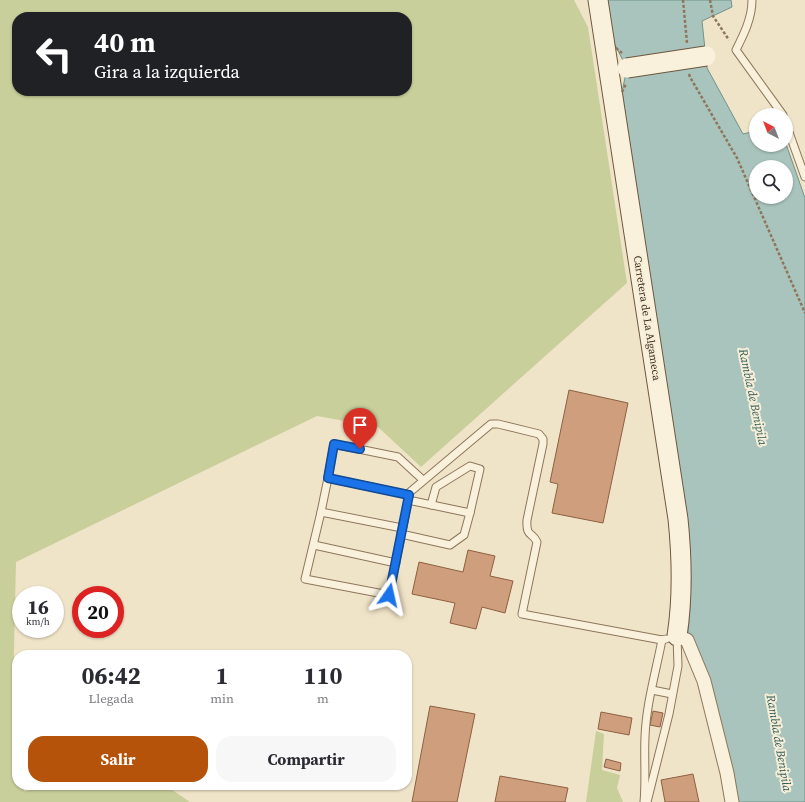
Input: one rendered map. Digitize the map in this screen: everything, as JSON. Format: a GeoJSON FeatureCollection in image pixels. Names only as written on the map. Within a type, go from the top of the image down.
{"type":"FeatureCollection","features":[{"type":"Feature","properties":{"kind":"street","name":"Carretera de La Algameca"},"geometry":{"type":"LineString","coordinates":[[598,0],[618,70],[678,519],[681,572],[680,620],[670,638]]}},
{"type":"Feature","properties":{"kind":"street"},"geometry":{"type":"LineString","coordinates":[[618,70],[706,56]]}},
{"type":"Feature","properties":{"kind":"street"},"geometry":{"type":"LineString","coordinates":[[670,638],[687,640],[704,681],[727,773],[732,802]]}},
{"type":"Feature","properties":{"kind":"lane"},"geometry":{"type":"LineString","coordinates":[[752,0],[748,23],[736,50],[778,108]]}},
{"type":"Feature","properties":{"kind":"lane"},"geometry":{"type":"LineString","coordinates":[[793,144],[805,177]]}},
{"type":"Feature","properties":{"kind":"lane"},"geometry":{"type":"LineString","coordinates":[[423,480],[398,457],[334,444],[314,545],[305,579],[389,595],[410,492],[491,424],[498,424],[538,434],[543,439],[544,444],[527,520],[527,530],[537,542],[522,614],[670,638]]}},
{"type":"Feature","properties":{"kind":"lane"},"geometry":{"type":"LineString","coordinates":[[321,512],[402,531],[450,545],[464,535],[480,469],[470,466],[436,487],[431,505]]}},
{"type":"Feature","properties":{"kind":"lane"},"geometry":{"type":"LineString","coordinates":[[328,478],[431,505],[470,513]]}},
{"type":"Feature","properties":{"kind":"lane"},"geometry":{"type":"LineString","coordinates":[[314,545],[396,562]]}},
{"type":"Feature","properties":{"kind":"lane"},"geometry":{"type":"LineString","coordinates":[[646,802],[644,737],[652,690],[670,638]]}},
{"type":"Feature","properties":{"kind":"lane"},"geometry":{"type":"LineString","coordinates":[[646,802],[668,714],[678,666],[670,638]]}},
{"type":"Feature","properties":{"kind":"lane"},"geometry":{"type":"LineString","coordinates":[[652,690],[672,694]]}},
{"type":"Feature","properties":{"kind":"path"},"geometry":{"type":"LineString","coordinates":[[682,0],[687,46]]}},
{"type":"Feature","properties":{"kind":"path"},"geometry":{"type":"LineString","coordinates":[[710,0],[713,16],[736,50]]}},
{"type":"Feature","properties":{"kind":"path"},"geometry":{"type":"LineString","coordinates":[[689,69],[690,77],[737,158],[805,313]]}},
{"type":"Feature","properties":{"kind":"green space"},"geometry":{"type":"Polygon","coordinates":[[[0,0],[574,0],[588,27],[627,283],[421,467],[378,427],[317,416],[16,562],[15,586],[12,586],[12,638],[14,638],[14,650],[12,650],[12,790],[172,790],[190,802],[0,802],[0,0]]]}},
{"type":"Feature","properties":{"kind":"green space"},"geometry":{"type":"Polygon","coordinates":[[[596,731],[604,734],[602,770],[620,775],[617,788],[623,802],[586,802],[596,731]]]}},
{"type":"Feature","properties":{"kind":"water","name":"Rambla de Benipila"},"geometry":{"type":"Polygon","coordinates":[[[607,0],[731,0],[732,7],[702,21],[707,68],[743,134],[749,133],[749,152],[789,152],[792,160],[749,160],[749,204],[793,204],[793,164],[805,198],[805,802],[732,802],[687,640],[691,580],[687,521],[622,92],[627,68],[613,41],[607,0]]]}},
{"type":"Feature","properties":{"kind":"building"},"geometry":{"type":"Polygon","coordinates":[[[569,390],[628,403],[603,523],[552,513],[558,484],[550,482],[569,390]]]}},
{"type":"Feature","properties":{"kind":"building"},"geometry":{"type":"Polygon","coordinates":[[[468,550],[495,556],[490,576],[513,581],[505,613],[482,607],[476,629],[450,623],[455,603],[412,594],[419,562],[463,572],[468,550]]]}},
{"type":"Feature","properties":{"kind":"building"},"geometry":{"type":"Polygon","coordinates":[[[430,706],[475,714],[457,802],[412,802],[430,706]]]}},
{"type":"Feature","properties":{"kind":"building"},"geometry":{"type":"Polygon","coordinates":[[[653,711],[663,713],[660,727],[650,725],[653,711]]]}},
{"type":"Feature","properties":{"kind":"building"},"geometry":{"type":"Polygon","coordinates":[[[601,712],[632,718],[629,735],[598,729],[601,712]]]}},
{"type":"Feature","properties":{"kind":"building"},"geometry":{"type":"Polygon","coordinates":[[[606,759],[621,763],[620,771],[604,767],[606,759]]]}},
{"type":"Feature","properties":{"kind":"building"},"geometry":{"type":"Polygon","coordinates":[[[693,774],[699,802],[665,802],[661,780],[693,774]]]}},
{"type":"Feature","properties":{"kind":"building"},"geometry":{"type":"Polygon","coordinates":[[[500,776],[568,788],[565,802],[495,802],[500,776]]]}},
{"type":"Feature","properties":{"kind":"route"},"geometry":{"type":"LineString","coordinates":[[360,449],[334,444],[328,478],[409,495],[389,595]]}}]}
